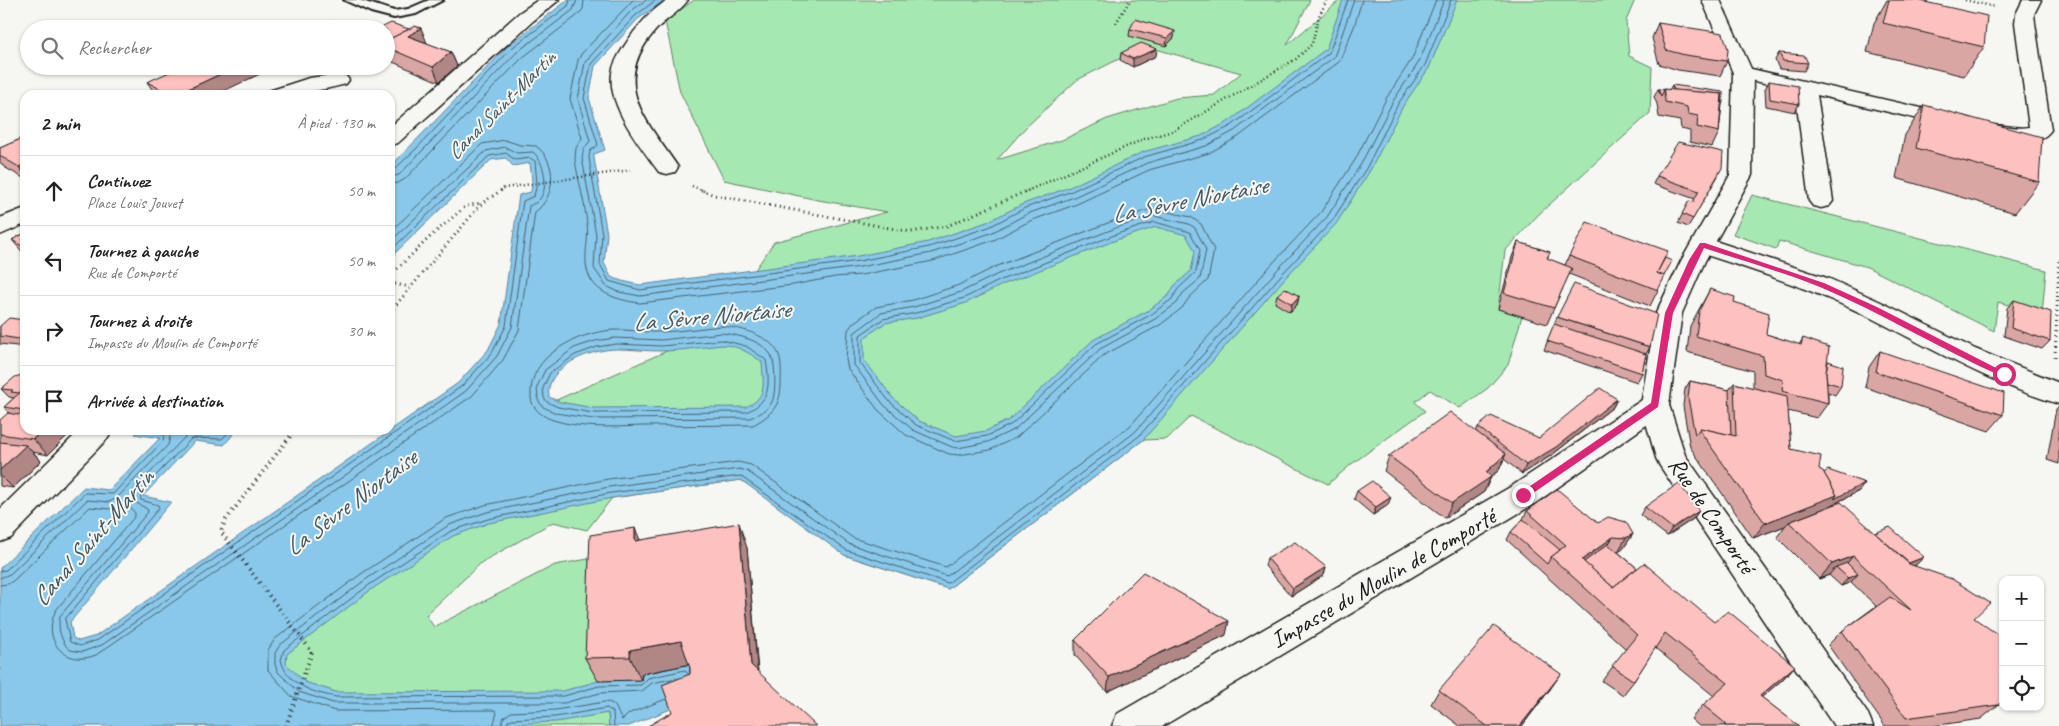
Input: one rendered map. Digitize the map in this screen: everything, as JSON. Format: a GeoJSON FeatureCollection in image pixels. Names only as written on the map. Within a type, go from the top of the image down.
{"type":"FeatureCollection","features":[{"type":"Feature","properties":{"kind":"street"},"geometry":{"type":"LineString","coordinates":[[395,134],[526,18],[550,0]]}},
{"type":"Feature","properties":{"kind":"street"},"geometry":{"type":"LineString","coordinates":[[666,167],[641,132],[626,99],[622,72],[631,51],[643,31],[662,12],[679,0]]}},
{"type":"Feature","properties":{"kind":"street","name":"Rue de Comporté"},"geometry":{"type":"LineString","coordinates":[[1711,0],[1743,74],[1741,175],[1693,260],[1669,313],[1655,404],[1671,458],[1855,726]]}},
{"type":"Feature","properties":{"kind":"street"},"geometry":{"type":"LineString","coordinates":[[1743,74],[1808,87],[2004,133],[2034,134],[2040,130],[2040,125],[2025,14],[2032,0]]}},
{"type":"Feature","properties":{"kind":"street"},"geometry":{"type":"LineString","coordinates":[[291,90],[309,84],[339,80]]}},
{"type":"Feature","properties":{"kind":"street"},"geometry":{"type":"LineString","coordinates":[[1808,87],[1806,97],[1821,201]]}},
{"type":"Feature","properties":{"kind":"street"},"geometry":{"type":"LineString","coordinates":[[0,227],[20,217]]}},
{"type":"Feature","properties":{"kind":"street"},"geometry":{"type":"LineString","coordinates":[[1702,245],[1821,285],[1874,308],[1965,356],[2059,394]]}},
{"type":"Feature","properties":{"kind":"street","name":"Impasse du Moulin de Comporté"},"geometry":{"type":"LineString","coordinates":[[1130,726],[1523,495],[1655,404]]}},
{"type":"Feature","properties":{"kind":"street"},"geometry":{"type":"LineString","coordinates":[[0,529],[93,435]]}},
{"type":"Feature","properties":{"kind":"lane"},"geometry":{"type":"LineString","coordinates":[[349,0],[394,16],[414,12],[438,0]]}},
{"type":"Feature","properties":{"kind":"path"},"geometry":{"type":"LineString","coordinates":[[1116,23],[1130,0]]}},
{"type":"Feature","properties":{"kind":"path"},"geometry":{"type":"LineString","coordinates":[[666,167],[685,182],[714,195],[911,232],[947,226],[1144,139],[1173,132],[1191,122],[1236,93],[1296,59],[1306,51],[1312,44],[1319,16],[1327,0]]}},
{"type":"Feature","properties":{"kind":"path"},"geometry":{"type":"LineString","coordinates":[[395,306],[482,203],[504,188],[624,170]]}},
{"type":"Feature","properties":{"kind":"path"},"geometry":{"type":"LineString","coordinates":[[395,271],[430,236],[466,206],[482,203]]}},
{"type":"Feature","properties":{"kind":"path"},"geometry":{"type":"LineString","coordinates":[[2054,363],[2059,260]]}},
{"type":"Feature","properties":{"kind":"path"},"geometry":{"type":"LineString","coordinates":[[395,284],[410,287]]}},
{"type":"Feature","properties":{"kind":"path"},"geometry":{"type":"LineString","coordinates":[[286,726],[312,652],[221,532],[225,522],[291,435]]}},
{"type":"Feature","properties":{"kind":"green space"},"geometry":{"type":"Polygon","coordinates":[[[694,0],[1310,0],[1287,45],[1340,0],[1635,0],[1626,21],[1629,56],[1652,67],[1650,113],[1538,215],[1505,251],[1498,309],[1522,316],[1508,365],[1488,388],[1460,408],[1430,390],[1415,402],[1425,411],[1353,463],[1328,484],[1191,416],[1167,439],[1143,440],[948,589],[844,555],[849,551],[741,480],[612,498],[587,530],[553,522],[482,562],[426,615],[434,627],[555,565],[588,559],[601,583],[598,681],[608,713],[609,726],[126,726],[527,413],[741,318],[755,270],[774,242],[887,212],[818,200],[724,180],[680,92],[665,21],[694,0]],[[1145,46],[1077,80],[1025,128],[997,160],[1062,140],[1107,119],[1177,98],[1214,95],[1241,73],[1145,46]]]}},
{"type":"Feature","properties":{"kind":"green space"},"geometry":{"type":"Polygon","coordinates":[[[1752,195],[2046,270],[2042,315],[1998,302],[1994,331],[1867,267],[1779,241],[1776,249],[1733,234],[1752,195]]]}},
{"type":"Feature","properties":{"kind":"water"},"geometry":{"type":"Polygon","coordinates":[[[568,0],[665,0],[638,19],[595,66],[589,98],[605,150],[594,154],[594,158],[607,234],[604,263],[611,277],[640,285],[858,256],[928,242],[987,222],[1023,204],[1070,187],[1143,152],[1201,136],[1228,122],[1326,49],[1343,0],[1457,0],[1429,68],[1403,106],[1371,169],[1336,224],[1286,277],[1143,440],[948,589],[844,555],[741,480],[612,498],[489,523],[453,536],[372,589],[287,654],[286,664],[305,682],[336,692],[563,691],[598,681],[641,680],[642,674],[691,664],[700,697],[629,726],[609,726],[608,713],[556,722],[459,726],[0,726],[0,568],[84,487],[109,490],[160,438],[141,435],[233,435],[224,445],[195,441],[143,496],[171,502],[70,622],[73,638],[79,641],[96,636],[384,435],[395,435],[395,427],[458,383],[488,350],[501,324],[519,195],[531,192],[530,163],[513,166],[506,158],[491,160],[395,253],[395,162],[510,44],[568,0]],[[1156,227],[1119,239],[1002,285],[966,303],[917,318],[885,323],[864,338],[864,360],[893,398],[919,421],[956,436],[986,431],[1009,420],[1093,340],[1149,310],[1169,295],[1174,286],[1191,271],[1195,251],[1186,235],[1156,227]],[[728,345],[668,351],[617,349],[595,352],[572,361],[562,368],[554,376],[549,386],[549,397],[560,402],[594,408],[746,407],[758,399],[763,389],[762,362],[738,348],[728,345]]]}},
{"type":"Feature","properties":{"kind":"building"},"geometry":{"type":"Polygon","coordinates":[[[1889,0],[1916,0],[1987,16],[1984,47],[1883,23],[1889,0]]]}},
{"type":"Feature","properties":{"kind":"building"},"geometry":{"type":"Polygon","coordinates":[[[1135,19],[1175,31],[1167,38],[1130,29],[1135,19]]]}},
{"type":"Feature","properties":{"kind":"building"},"geometry":{"type":"Polygon","coordinates":[[[1658,23],[1723,33],[1728,49],[1727,61],[1685,55],[1666,50],[1658,23]]]}},
{"type":"Feature","properties":{"kind":"building"},"geometry":{"type":"Polygon","coordinates":[[[395,24],[409,29],[395,36],[395,24]]]}},
{"type":"Feature","properties":{"kind":"building"},"geometry":{"type":"Polygon","coordinates":[[[415,26],[421,28],[408,36],[451,52],[433,67],[395,51],[395,36],[415,26]]]}},
{"type":"Feature","properties":{"kind":"building"},"geometry":{"type":"Polygon","coordinates":[[[1141,43],[1157,49],[1133,59],[1121,53],[1141,43]]]}},
{"type":"Feature","properties":{"kind":"building"},"geometry":{"type":"Polygon","coordinates":[[[1779,53],[1804,55],[1808,63],[1783,61],[1779,53]]]}},
{"type":"Feature","properties":{"kind":"building"},"geometry":{"type":"Polygon","coordinates":[[[163,75],[218,75],[186,90],[162,90],[147,82],[163,75]]]}},
{"type":"Feature","properties":{"kind":"building"},"geometry":{"type":"Polygon","coordinates":[[[1769,81],[1798,86],[1799,104],[1770,99],[1769,81]]]}},
{"type":"Feature","properties":{"kind":"building"},"geometry":{"type":"Polygon","coordinates":[[[1672,85],[1723,92],[1723,102],[1722,94],[1674,90],[1672,85]]]}},
{"type":"Feature","properties":{"kind":"building"},"geometry":{"type":"Polygon","coordinates":[[[1658,89],[1664,90],[1661,96],[1658,89]]]}},
{"type":"Feature","properties":{"kind":"building"},"geometry":{"type":"Polygon","coordinates":[[[1664,89],[1722,94],[1719,132],[1697,127],[1698,116],[1688,114],[1687,107],[1665,102],[1664,89]]]}},
{"type":"Feature","properties":{"kind":"building"},"geometry":{"type":"Polygon","coordinates":[[[1924,105],[2042,137],[2039,182],[1916,148],[1924,105]]]}},
{"type":"Feature","properties":{"kind":"building"},"geometry":{"type":"Polygon","coordinates":[[[20,139],[20,166],[0,156],[0,148],[20,139]]]}},
{"type":"Feature","properties":{"kind":"building"},"geometry":{"type":"Polygon","coordinates":[[[1678,142],[1723,152],[1722,168],[1693,219],[1682,214],[1689,201],[1693,202],[1699,191],[1657,176],[1678,142]]]}},
{"type":"Feature","properties":{"kind":"building"},"geometry":{"type":"Polygon","coordinates":[[[1587,222],[1668,251],[1657,273],[1665,276],[1658,290],[1569,256],[1587,222]]]}},
{"type":"Feature","properties":{"kind":"building"},"geometry":{"type":"Polygon","coordinates":[[[20,236],[20,245],[12,240],[20,236]]]}},
{"type":"Feature","properties":{"kind":"building"},"geometry":{"type":"Polygon","coordinates":[[[1518,242],[1550,252],[1547,258],[1572,268],[1554,308],[1504,293],[1518,242]]]}},
{"type":"Feature","properties":{"kind":"building"},"geometry":{"type":"Polygon","coordinates":[[[1665,258],[1672,261],[1664,276],[1657,273],[1665,258]]]}},
{"type":"Feature","properties":{"kind":"building"},"geometry":{"type":"Polygon","coordinates":[[[1574,284],[1657,314],[1650,347],[1557,317],[1574,284]]]}},
{"type":"Feature","properties":{"kind":"building"},"geometry":{"type":"Polygon","coordinates":[[[1285,288],[1299,296],[1292,304],[1277,295],[1285,288]]]}},
{"type":"Feature","properties":{"kind":"building"},"geometry":{"type":"Polygon","coordinates":[[[1710,289],[1735,297],[1734,302],[1769,313],[1766,334],[1801,345],[1803,338],[1829,347],[1826,373],[1828,403],[1782,391],[1783,380],[1764,374],[1763,356],[1696,336],[1699,311],[1710,289]]]}},
{"type":"Feature","properties":{"kind":"building"},"geometry":{"type":"Polygon","coordinates":[[[2014,300],[2051,312],[2050,341],[2011,328],[2014,300]]]}},
{"type":"Feature","properties":{"kind":"building"},"geometry":{"type":"Polygon","coordinates":[[[9,318],[20,319],[20,339],[0,336],[0,326],[9,318]]]}},
{"type":"Feature","properties":{"kind":"building"},"geometry":{"type":"Polygon","coordinates":[[[1554,324],[1646,354],[1642,373],[1547,341],[1554,324]]]}},
{"type":"Feature","properties":{"kind":"building"},"geometry":{"type":"Polygon","coordinates":[[[1880,351],[2004,393],[2003,415],[1876,372],[1880,351]]]}},
{"type":"Feature","properties":{"kind":"building"},"geometry":{"type":"Polygon","coordinates":[[[1828,361],[1843,366],[1841,386],[1827,382],[1828,361]]]}},
{"type":"Feature","properties":{"kind":"building"},"geometry":{"type":"Polygon","coordinates":[[[20,376],[20,392],[1,389],[15,377],[20,376]]]}},
{"type":"Feature","properties":{"kind":"building"},"geometry":{"type":"Polygon","coordinates":[[[1690,381],[1729,390],[1731,435],[1700,428],[1695,435],[1688,398],[1690,381]]]}},
{"type":"Feature","properties":{"kind":"building"},"geometry":{"type":"Polygon","coordinates":[[[1734,383],[1787,396],[1791,449],[1821,456],[1819,469],[1823,471],[1837,495],[1765,523],[1700,431],[1700,428],[1736,436],[1734,383]]]}},
{"type":"Feature","properties":{"kind":"building"},"geometry":{"type":"Polygon","coordinates":[[[1600,388],[1617,399],[1556,447],[1526,465],[1478,427],[1491,416],[1539,438],[1600,388]]]}},
{"type":"Feature","properties":{"kind":"building"},"geometry":{"type":"Polygon","coordinates":[[[20,393],[20,409],[4,407],[20,393]]]}},
{"type":"Feature","properties":{"kind":"building"},"geometry":{"type":"Polygon","coordinates":[[[1450,412],[1506,454],[1486,472],[1491,477],[1452,503],[1389,456],[1450,412]]]}},
{"type":"Feature","properties":{"kind":"building"},"geometry":{"type":"Polygon","coordinates":[[[8,413],[18,415],[20,413],[20,435],[37,435],[33,439],[0,434],[0,420],[8,413]]]}},
{"type":"Feature","properties":{"kind":"building"},"geometry":{"type":"Polygon","coordinates":[[[0,442],[26,445],[0,470],[0,442]]]}},
{"type":"Feature","properties":{"kind":"building"},"geometry":{"type":"Polygon","coordinates":[[[1828,470],[1865,483],[1834,499],[1837,495],[1824,473],[1828,470]]]}},
{"type":"Feature","properties":{"kind":"building"},"geometry":{"type":"Polygon","coordinates":[[[1372,481],[1391,497],[1376,507],[1357,491],[1372,481]]]}},
{"type":"Feature","properties":{"kind":"building"},"geometry":{"type":"Polygon","coordinates":[[[1679,483],[1699,511],[1672,528],[1645,507],[1679,483]]]}},
{"type":"Feature","properties":{"kind":"building"},"geometry":{"type":"Polygon","coordinates":[[[1557,489],[1598,523],[1608,517],[1626,522],[1633,534],[1626,538],[1613,537],[1582,560],[1613,587],[1644,563],[1714,622],[1728,611],[1795,666],[1760,696],[1799,726],[1725,726],[1726,724],[1703,705],[1728,683],[1665,633],[1634,681],[1612,666],[1637,635],[1551,557],[1566,545],[1527,511],[1557,489]]]}},
{"type":"Feature","properties":{"kind":"building"},"geometry":{"type":"Polygon","coordinates":[[[1841,502],[1909,564],[1952,579],[1990,603],[1974,618],[1999,635],[1999,704],[1906,718],[1842,631],[1890,597],[1911,610],[1853,556],[1832,564],[1789,522],[1841,502]]]}},
{"type":"Feature","properties":{"kind":"building"},"geometry":{"type":"Polygon","coordinates":[[[1523,519],[1560,550],[1551,557],[1547,564],[1511,532],[1523,519]]]}},
{"type":"Feature","properties":{"kind":"building"},"geometry":{"type":"Polygon","coordinates":[[[739,523],[751,665],[816,726],[648,726],[672,712],[662,685],[690,674],[690,668],[681,641],[630,650],[630,657],[585,658],[590,535],[635,528],[635,541],[739,523]]]}},
{"type":"Feature","properties":{"kind":"building"},"geometry":{"type":"Polygon","coordinates":[[[1890,527],[1924,557],[1909,563],[1875,533],[1890,527]]]}},
{"type":"Feature","properties":{"kind":"building"},"geometry":{"type":"Polygon","coordinates":[[[1295,542],[1326,567],[1293,588],[1267,558],[1295,542]]]}},
{"type":"Feature","properties":{"kind":"building"},"geometry":{"type":"Polygon","coordinates":[[[1608,544],[1637,568],[1613,587],[1584,562],[1608,544]]]}},
{"type":"Feature","properties":{"kind":"building"},"geometry":{"type":"Polygon","coordinates":[[[1847,563],[1858,574],[1848,578],[1836,567],[1847,563]]]}},
{"type":"Feature","properties":{"kind":"building"},"geometry":{"type":"Polygon","coordinates":[[[1143,572],[1229,621],[1109,677],[1075,640],[1143,572]]]}},
{"type":"Feature","properties":{"kind":"building"},"geometry":{"type":"Polygon","coordinates":[[[1494,626],[1561,674],[1520,726],[1487,726],[1439,690],[1494,626]]]}},
{"type":"Feature","properties":{"kind":"route"},"geometry":{"type":"LineString","coordinates":[[1523,495],[1655,404],[1669,313],[1693,260],[1702,245],[1821,285],[1874,308],[1965,356],[2004,374]]}},
{"type":"Feature","properties":{"kind":"water label","name":"Canal Saint-Martin"},"geometry":{"type":"Point","coordinates":[501,105]}},
{"type":"Feature","properties":{"kind":"water label","name":"La Sèvre Niortaise"},"geometry":{"type":"Point","coordinates":[1189,199]}},
{"type":"Feature","properties":{"kind":"water label","name":"La Sèvre Niortaise"},"geometry":{"type":"Point","coordinates":[711,315]}},
{"type":"Feature","properties":{"kind":"water label","name":"La Sèvre Niortaise"},"geometry":{"type":"Point","coordinates":[350,502]}},
{"type":"Feature","properties":{"kind":"water label","name":"Canal Saint-Martin"},"geometry":{"type":"Point","coordinates":[92,537]}}]}
